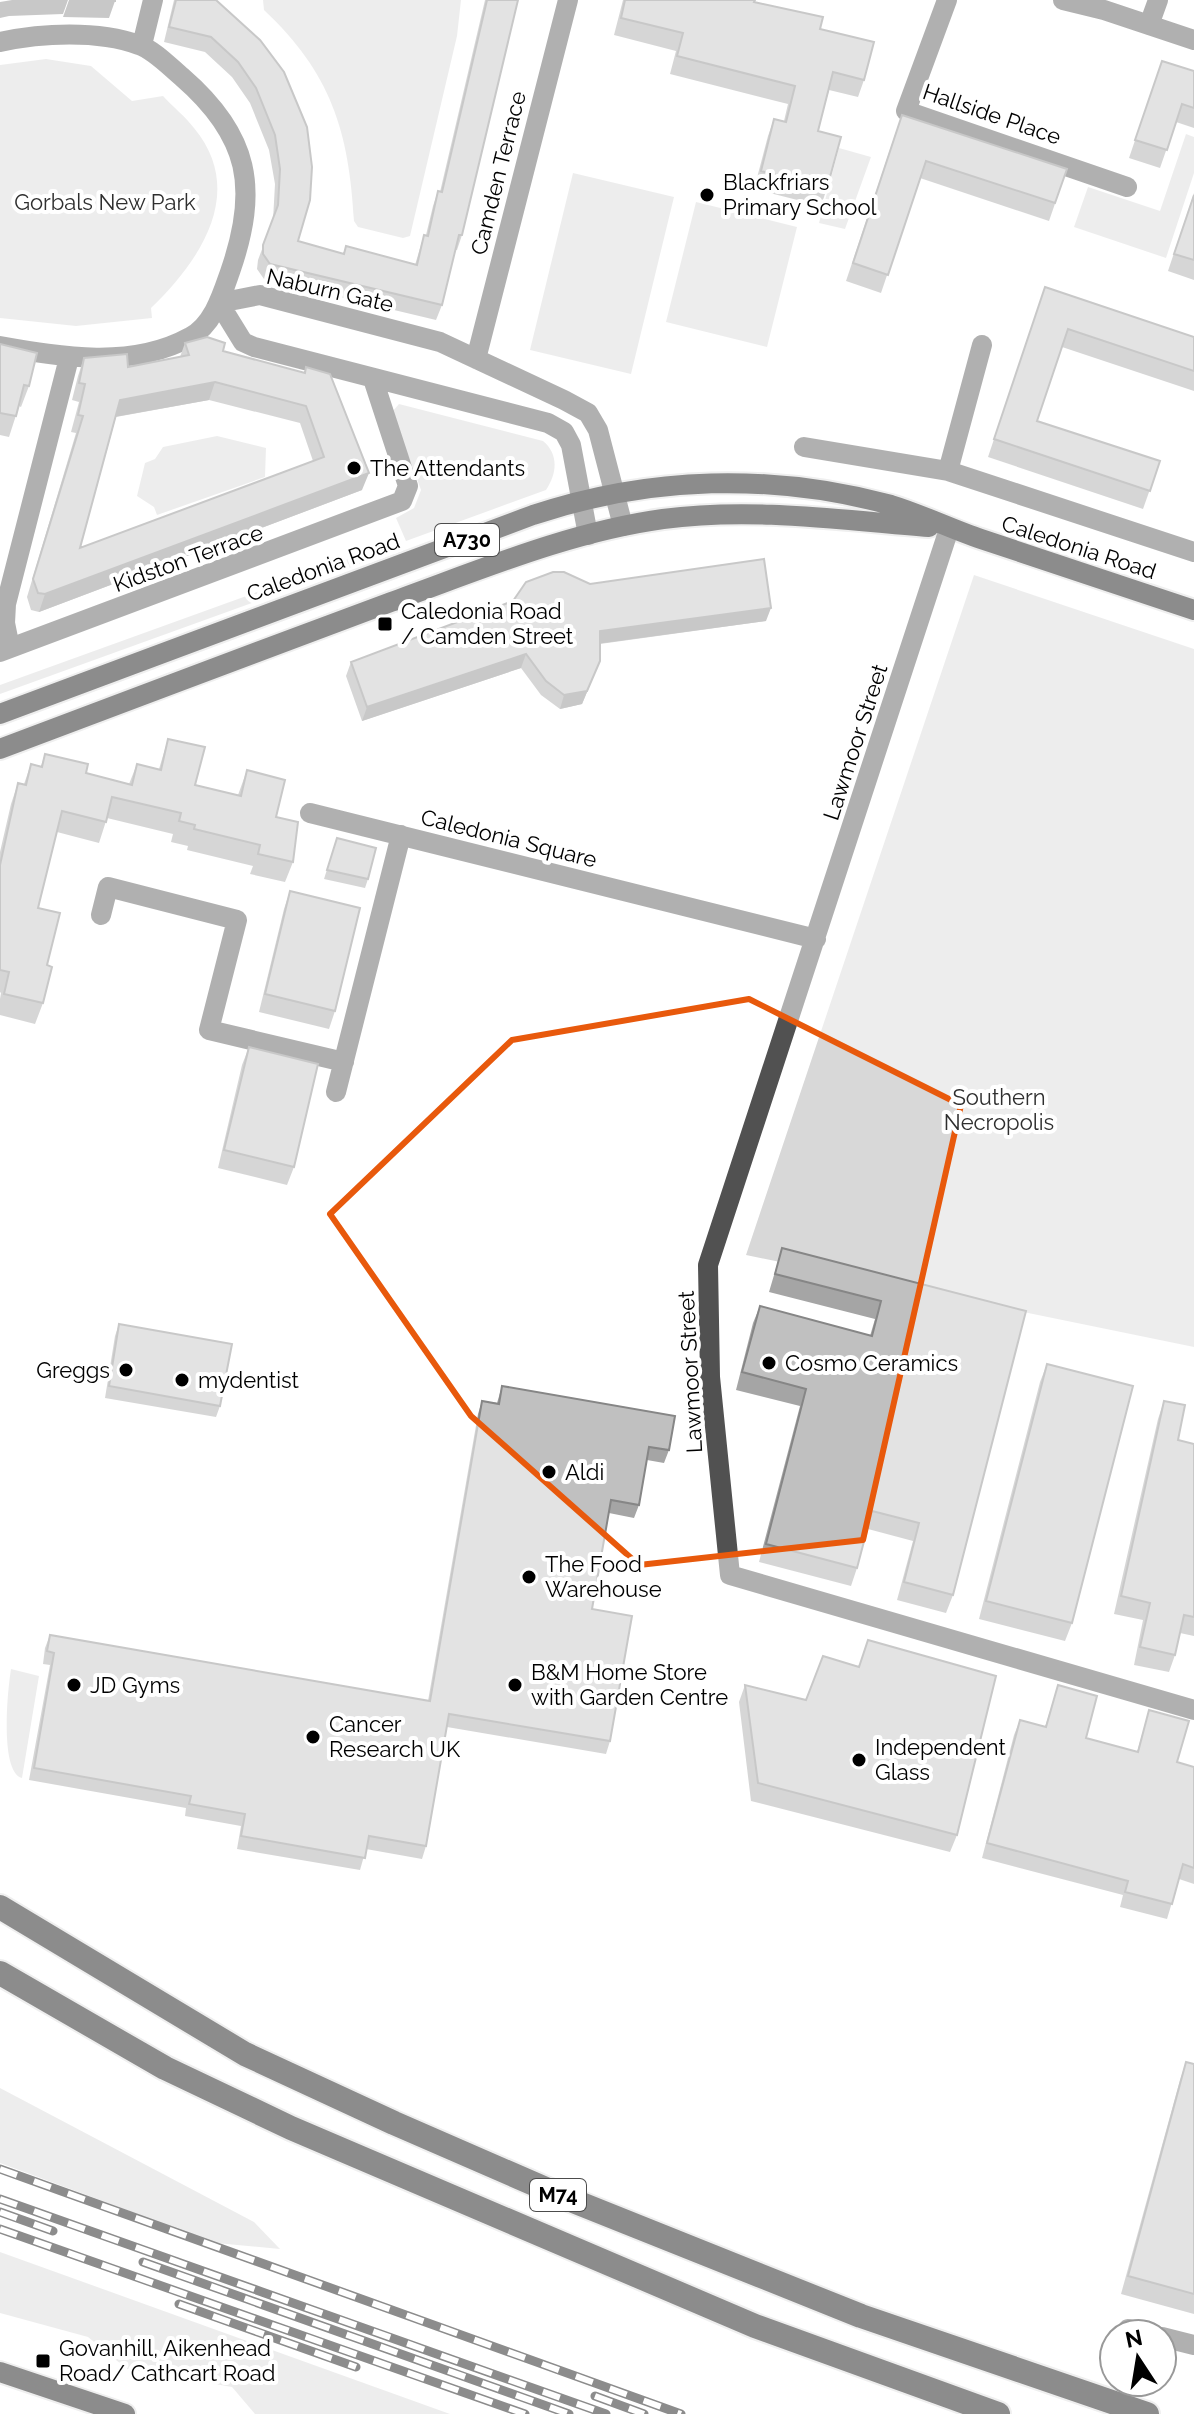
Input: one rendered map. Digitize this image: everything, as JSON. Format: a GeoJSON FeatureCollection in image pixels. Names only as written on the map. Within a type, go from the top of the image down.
{"type":"FeatureCollection","features":[{"type":"Feature","properties":{"kind":"highway","name":"M74"},"geometry":{"type":"LineString","coordinates":[[0,1907],[245,2054],[394,2123],[571,2200],[861,2316],[1147,2414]]}},
{"type":"Feature","properties":{"kind":"highway","name":"M74"},"geometry":{"type":"LineString","coordinates":[[0,1973],[165,2068],[291,2128],[755,2326],[998,2414]]}},
{"type":"Feature","properties":{"kind":"main road","name":"Caledonia Road"},"geometry":{"type":"LineString","coordinates":[[0,714],[581,499],[659,485],[747,482],[827,490],[894,506],[949,529],[1194,610]]}},
{"type":"Feature","properties":{"kind":"main road","name":"Caledonia Road"},"geometry":{"type":"LineString","coordinates":[[0,749],[451,580],[623,526],[666,518],[747,514],[949,529]]}},
{"type":"Feature","properties":{"kind":"main road"},"geometry":{"type":"LineString","coordinates":[[0,2372],[125,2414]]}},
{"type":"Feature","properties":{"kind":"street"},"geometry":{"type":"LineString","coordinates":[[142,45],[153,0]]}},
{"type":"Feature","properties":{"kind":"street","name":"Camden Terrace"},"geometry":{"type":"LineString","coordinates":[[476,359],[568,0]]}},
{"type":"Feature","properties":{"kind":"street","name":"Hallside Place"},"geometry":{"type":"LineString","coordinates":[[947,0],[906,111],[1127,187]]}},
{"type":"Feature","properties":{"kind":"street"},"geometry":{"type":"LineString","coordinates":[[1063,0],[1194,40]]}},
{"type":"Feature","properties":{"kind":"street"},"geometry":{"type":"LineString","coordinates":[[1149,25],[1158,0]]}},
{"type":"Feature","properties":{"kind":"street"},"geometry":{"type":"LineString","coordinates":[[0,42],[90,37],[142,45],[200,93],[222,117],[236,143],[248,197],[246,219],[232,268],[219,303],[202,329],[166,349],[69,358],[0,346]]}},
{"type":"Feature","properties":{"kind":"street","name":"Naburn Gate"},"geometry":{"type":"LineString","coordinates":[[219,303],[260,295],[440,342],[588,413],[598,430],[623,526]]}},
{"type":"Feature","properties":{"kind":"street"},"geometry":{"type":"LineString","coordinates":[[219,303],[243,342],[254,347],[548,423],[564,432],[571,445],[588,535]]}},
{"type":"Feature","properties":{"kind":"street"},"geometry":{"type":"LineString","coordinates":[[948,471],[982,345]]}},
{"type":"Feature","properties":{"kind":"street"},"geometry":{"type":"LineString","coordinates":[[5,650],[6,604],[69,358]]}},
{"type":"Feature","properties":{"kind":"street","name":"Kidston Terrace"},"geometry":{"type":"LineString","coordinates":[[5,650],[392,508],[402,501],[408,486],[373,379]]}},
{"type":"Feature","properties":{"kind":"street"},"geometry":{"type":"LineString","coordinates":[[804,447],[948,471],[1194,552]]}},
{"type":"Feature","properties":{"kind":"street","name":"Lawmoor Street"},"geometry":{"type":"LineString","coordinates":[[949,529],[708,1265],[710,1377],[730,1575],[1194,1710]]}},
{"type":"Feature","properties":{"kind":"street"},"geometry":{"type":"LineString","coordinates":[[310,813],[401,835]]}},
{"type":"Feature","properties":{"kind":"street","name":"Caledonia Square"},"geometry":{"type":"LineString","coordinates":[[336,1092],[401,835],[816,939]]}},
{"type":"Feature","properties":{"kind":"street"},"geometry":{"type":"LineString","coordinates":[[101,915],[108,887],[237,920],[209,1030],[344,1062]]}},
{"type":"Feature","properties":{"kind":"highlighted area"},"geometry":{"type":"Polygon","coordinates":[[[749,999],[961,1105],[863,1540],[639,1565],[471,1416],[330,1214],[512,1040],[749,999]]]}},
{"type":"Feature","properties":{"kind":"green space"},"geometry":{"type":"Polygon","coordinates":[[[263,0],[461,0],[457,36],[410,236],[403,238],[358,227],[354,221],[347,159],[332,105],[306,57],[264,10],[263,0]]]}},
{"type":"Feature","properties":{"kind":"green space","name":"Gorbals New Park"},"geometry":{"type":"Polygon","coordinates":[[[46,59],[91,66],[132,101],[163,96],[190,124],[209,152],[217,177],[217,201],[211,224],[186,269],[151,308],[152,318],[76,326],[0,318],[0,65],[46,59]]]}},
{"type":"Feature","properties":{"kind":"green space"},"geometry":{"type":"Polygon","coordinates":[[[1186,134],[1194,137],[1194,173],[1166,258],[1074,227],[1088,187],[1160,211],[1186,134]]]}},
{"type":"Feature","properties":{"kind":"green space"},"geometry":{"type":"Polygon","coordinates":[[[839,148],[871,157],[845,229],[819,223],[839,148]]]}},
{"type":"Feature","properties":{"kind":"green space"},"geometry":{"type":"Polygon","coordinates":[[[573,173],[674,197],[631,374],[530,350],[573,173]]]}},
{"type":"Feature","properties":{"kind":"green space"},"geometry":{"type":"Polygon","coordinates":[[[696,202],[797,227],[767,347],[666,322],[696,202]]]}},
{"type":"Feature","properties":{"kind":"green space"},"geometry":{"type":"Polygon","coordinates":[[[399,404],[543,441],[552,452],[555,464],[550,484],[546,490],[406,541],[396,518],[414,508],[421,490],[392,412],[399,404]]]}},
{"type":"Feature","properties":{"kind":"green space"},"geometry":{"type":"Polygon","coordinates":[[[217,436],[266,448],[265,477],[157,515],[154,507],[137,496],[145,463],[155,459],[163,447],[217,436]]]}},
{"type":"Feature","properties":{"kind":"green space"},"geometry":{"type":"Polygon","coordinates":[[[387,545],[390,553],[0,694],[0,685],[387,545]]]}},
{"type":"Feature","properties":{"kind":"green space","name":"Southern Necropolis"},"geometry":{"type":"Polygon","coordinates":[[[974,575],[1194,649],[1194,1347],[746,1255],[974,575]]]}},
{"type":"Feature","properties":{"kind":"green space"},"geometry":{"type":"Polygon","coordinates":[[[11,1669],[39,1676],[22,1778],[15,1773],[10,1762],[8,1747],[11,1669]]]}},
{"type":"Feature","properties":{"kind":"green space"},"geometry":{"type":"Polygon","coordinates":[[[0,2088],[254,2222],[280,2249],[216,2243],[0,2163],[0,2088]]]}},
{"type":"Feature","properties":{"kind":"green space"},"geometry":{"type":"Polygon","coordinates":[[[0,2252],[450,2414],[255,2414],[232,2387],[127,2369],[88,2337],[0,2313],[0,2252]]]}},
{"type":"Feature","properties":{"kind":"building"},"geometry":{"type":"Polygon","coordinates":[[[176,0],[216,0],[260,40],[284,72],[307,127],[312,167],[310,200],[298,241],[344,254],[346,246],[417,265],[424,235],[428,236],[438,191],[442,192],[487,0],[518,0],[462,235],[459,235],[442,305],[270,264],[263,254],[263,245],[278,205],[280,169],[275,135],[256,88],[238,62],[211,37],[169,27],[176,0]]]}},
{"type":"Feature","properties":{"kind":"building"},"geometry":{"type":"Polygon","coordinates":[[[625,0],[755,0],[823,17],[820,29],[874,42],[864,80],[833,72],[818,131],[841,137],[827,188],[761,171],[774,119],[786,122],[795,86],[677,56],[683,33],[621,18],[625,0]]]}},
{"type":"Feature","properties":{"kind":"building"},"geometry":{"type":"Polygon","coordinates":[[[1162,61],[1194,71],[1194,108],[1182,104],[1167,150],[1135,140],[1162,61]]]}},
{"type":"Feature","properties":{"kind":"building"},"geometry":{"type":"Polygon","coordinates":[[[902,115],[1067,169],[1055,203],[926,161],[888,275],[853,263],[902,115]]]}},
{"type":"Feature","properties":{"kind":"building"},"geometry":{"type":"Polygon","coordinates":[[[1194,195],[1194,260],[1174,254],[1194,195]]]}},
{"type":"Feature","properties":{"kind":"building"},"geometry":{"type":"Polygon","coordinates":[[[1045,287],[1194,337],[1194,371],[1068,329],[1037,421],[1160,461],[1150,491],[994,439],[1045,287]]]}},
{"type":"Feature","properties":{"kind":"building"},"geometry":{"type":"Polygon","coordinates":[[[207,337],[225,343],[223,351],[305,373],[306,367],[330,374],[369,473],[45,594],[38,593],[33,579],[83,416],[78,415],[85,384],[79,383],[84,358],[127,354],[128,367],[189,355],[185,343],[207,337]],[[215,382],[120,400],[80,548],[324,457],[306,406],[215,382]]]}},
{"type":"Feature","properties":{"kind":"building"},"geometry":{"type":"Polygon","coordinates":[[[0,344],[37,353],[29,386],[24,385],[16,416],[0,413],[0,344]]]}},
{"type":"Feature","properties":{"kind":"building"},"geometry":{"type":"Polygon","coordinates":[[[764,559],[771,608],[600,631],[600,661],[587,691],[564,695],[546,681],[526,654],[367,707],[351,662],[513,601],[526,582],[553,572],[564,572],[590,584],[764,559]]]}},
{"type":"Feature","properties":{"kind":"building"},"geometry":{"type":"Polygon","coordinates":[[[168,739],[205,747],[195,785],[241,796],[247,770],[285,780],[276,817],[298,822],[293,862],[258,854],[260,845],[194,829],[195,825],[179,821],[181,813],[112,797],[106,822],[62,811],[38,908],[60,913],[47,965],[52,967],[43,1003],[4,994],[9,972],[0,970],[0,865],[18,783],[26,785],[31,764],[42,767],[45,754],[88,764],[86,773],[132,785],[137,764],[161,770],[168,739]]]}},
{"type":"Feature","properties":{"kind":"building"},"geometry":{"type":"Polygon","coordinates":[[[337,838],[376,848],[368,879],[327,870],[337,838]]]}},
{"type":"Feature","properties":{"kind":"building"},"geometry":{"type":"Polygon","coordinates":[[[290,891],[360,908],[335,1011],[265,994],[290,891]]]}},
{"type":"Feature","properties":{"kind":"building"},"geometry":{"type":"Polygon","coordinates":[[[249,1047],[318,1064],[294,1167],[224,1150],[249,1047]]]}},
{"type":"Feature","properties":{"kind":"building"},"geometry":{"type":"Polygon","coordinates":[[[782,1248],[1026,1311],[953,1595],[904,1582],[919,1523],[872,1511],[857,1568],[766,1544],[806,1389],[742,1372],[760,1306],[872,1336],[881,1301],[775,1274],[782,1248]]]}},
{"type":"Feature","properties":{"kind":"building"},"geometry":{"type":"Polygon","coordinates":[[[119,1324],[232,1344],[220,1406],[109,1386],[119,1324]]]}},
{"type":"Feature","properties":{"kind":"building"},"geometry":{"type":"Polygon","coordinates":[[[1047,1364],[1133,1386],[1072,1623],[986,1601],[1047,1364]]]}},
{"type":"Feature","properties":{"kind":"building"},"geometry":{"type":"Polygon","coordinates":[[[502,1386],[675,1416],[669,1450],[649,1447],[639,1505],[611,1500],[592,1609],[632,1616],[610,1741],[449,1714],[426,1846],[369,1836],[365,1858],[241,1836],[245,1814],[189,1804],[191,1796],[34,1768],[54,1653],[47,1651],[50,1635],[430,1701],[482,1401],[499,1404],[502,1386]]]}},
{"type":"Feature","properties":{"kind":"building"},"geometry":{"type":"Polygon","coordinates":[[[1164,1401],[1185,1405],[1178,1440],[1194,1444],[1194,1617],[1184,1615],[1175,1655],[1140,1647],[1150,1603],[1121,1596],[1164,1401]]]}},
{"type":"Feature","properties":{"kind":"building","name":"Independent Glass"},"geometry":{"type":"Polygon","coordinates":[[[868,1640],[996,1676],[957,1835],[758,1783],[745,1685],[806,1700],[823,1656],[859,1667],[868,1640]]]}},
{"type":"Feature","properties":{"kind":"building"},"geometry":{"type":"Polygon","coordinates":[[[1058,1685],[1097,1696],[1086,1738],[1138,1752],[1149,1710],[1189,1721],[1177,1762],[1194,1767],[1194,1868],[1183,1864],[1172,1904],[1125,1892],[1128,1881],[987,1843],[1020,1720],[1046,1727],[1058,1685]]]}},
{"type":"Feature","properties":{"kind":"building"},"geometry":{"type":"Polygon","coordinates":[[[1186,2062],[1194,2064],[1194,2294],[1128,2276],[1186,2062]]]}},
{"type":"Feature","properties":{"kind":"railway"},"geometry":{"type":"LineString","coordinates":[[0,2169],[681,2414]]}},
{"type":"Feature","properties":{"kind":"railway"},"geometry":{"type":"LineString","coordinates":[[0,2199],[606,2414]]}},
{"type":"Feature","properties":{"kind":"railway"},"geometry":{"type":"LineString","coordinates":[[0,2212],[53,2231]]}},
{"type":"Feature","properties":{"kind":"railway"},"geometry":{"type":"LineString","coordinates":[[0,2229],[525,2414]]}},
{"type":"Feature","properties":{"kind":"railway"},"geometry":{"type":"LineString","coordinates":[[143,2262],[569,2414]]}},
{"type":"Feature","properties":{"kind":"railway"},"geometry":{"type":"LineString","coordinates":[[179,2304],[356,2367]]}},
{"type":"Feature","properties":{"kind":"railway"},"geometry":{"type":"LineString","coordinates":[[595,2396],[644,2414]]}},
{"type":"Feature","properties":{"kind":"place","name":"Blackfriars Primary School"},"geometry":{"type":"Point","coordinates":[707,195]}},
{"type":"Feature","properties":{"kind":"place","name":"The Attendants"},"geometry":{"type":"Point","coordinates":[354,468]}},
{"type":"Feature","properties":{"kind":"place","name":"Caledonia Road / Camden Street"},"geometry":{"type":"Point","coordinates":[385,624]}},
{"type":"Feature","properties":{"kind":"place","name":"Cosmo Ceramics"},"geometry":{"type":"Point","coordinates":[769,1363]}},
{"type":"Feature","properties":{"kind":"place","name":"Greggs"},"geometry":{"type":"Point","coordinates":[126,1370]}},
{"type":"Feature","properties":{"kind":"place","name":"mydentist"},"geometry":{"type":"Point","coordinates":[182,1380]}},
{"type":"Feature","properties":{"kind":"place","name":"Aldi"},"geometry":{"type":"Point","coordinates":[549,1472]}},
{"type":"Feature","properties":{"kind":"place","name":"The Food Warehouse"},"geometry":{"type":"Point","coordinates":[529,1577]}},
{"type":"Feature","properties":{"kind":"place","name":"JD Gyms"},"geometry":{"type":"Point","coordinates":[74,1685]}},
{"type":"Feature","properties":{"kind":"place","name":"B&M Home Store with Garden Centre"},"geometry":{"type":"Point","coordinates":[515,1685]}},
{"type":"Feature","properties":{"kind":"place","name":"Cancer Research UK"},"geometry":{"type":"Point","coordinates":[313,1737]}},
{"type":"Feature","properties":{"kind":"place","name":"Independent Glass"},"geometry":{"type":"Point","coordinates":[859,1760]}},
{"type":"Feature","properties":{"kind":"place","name":"Govanhill, Aikenhead Road/ Cathcart Road"},"geometry":{"type":"Point","coordinates":[43,2361]}}]}
